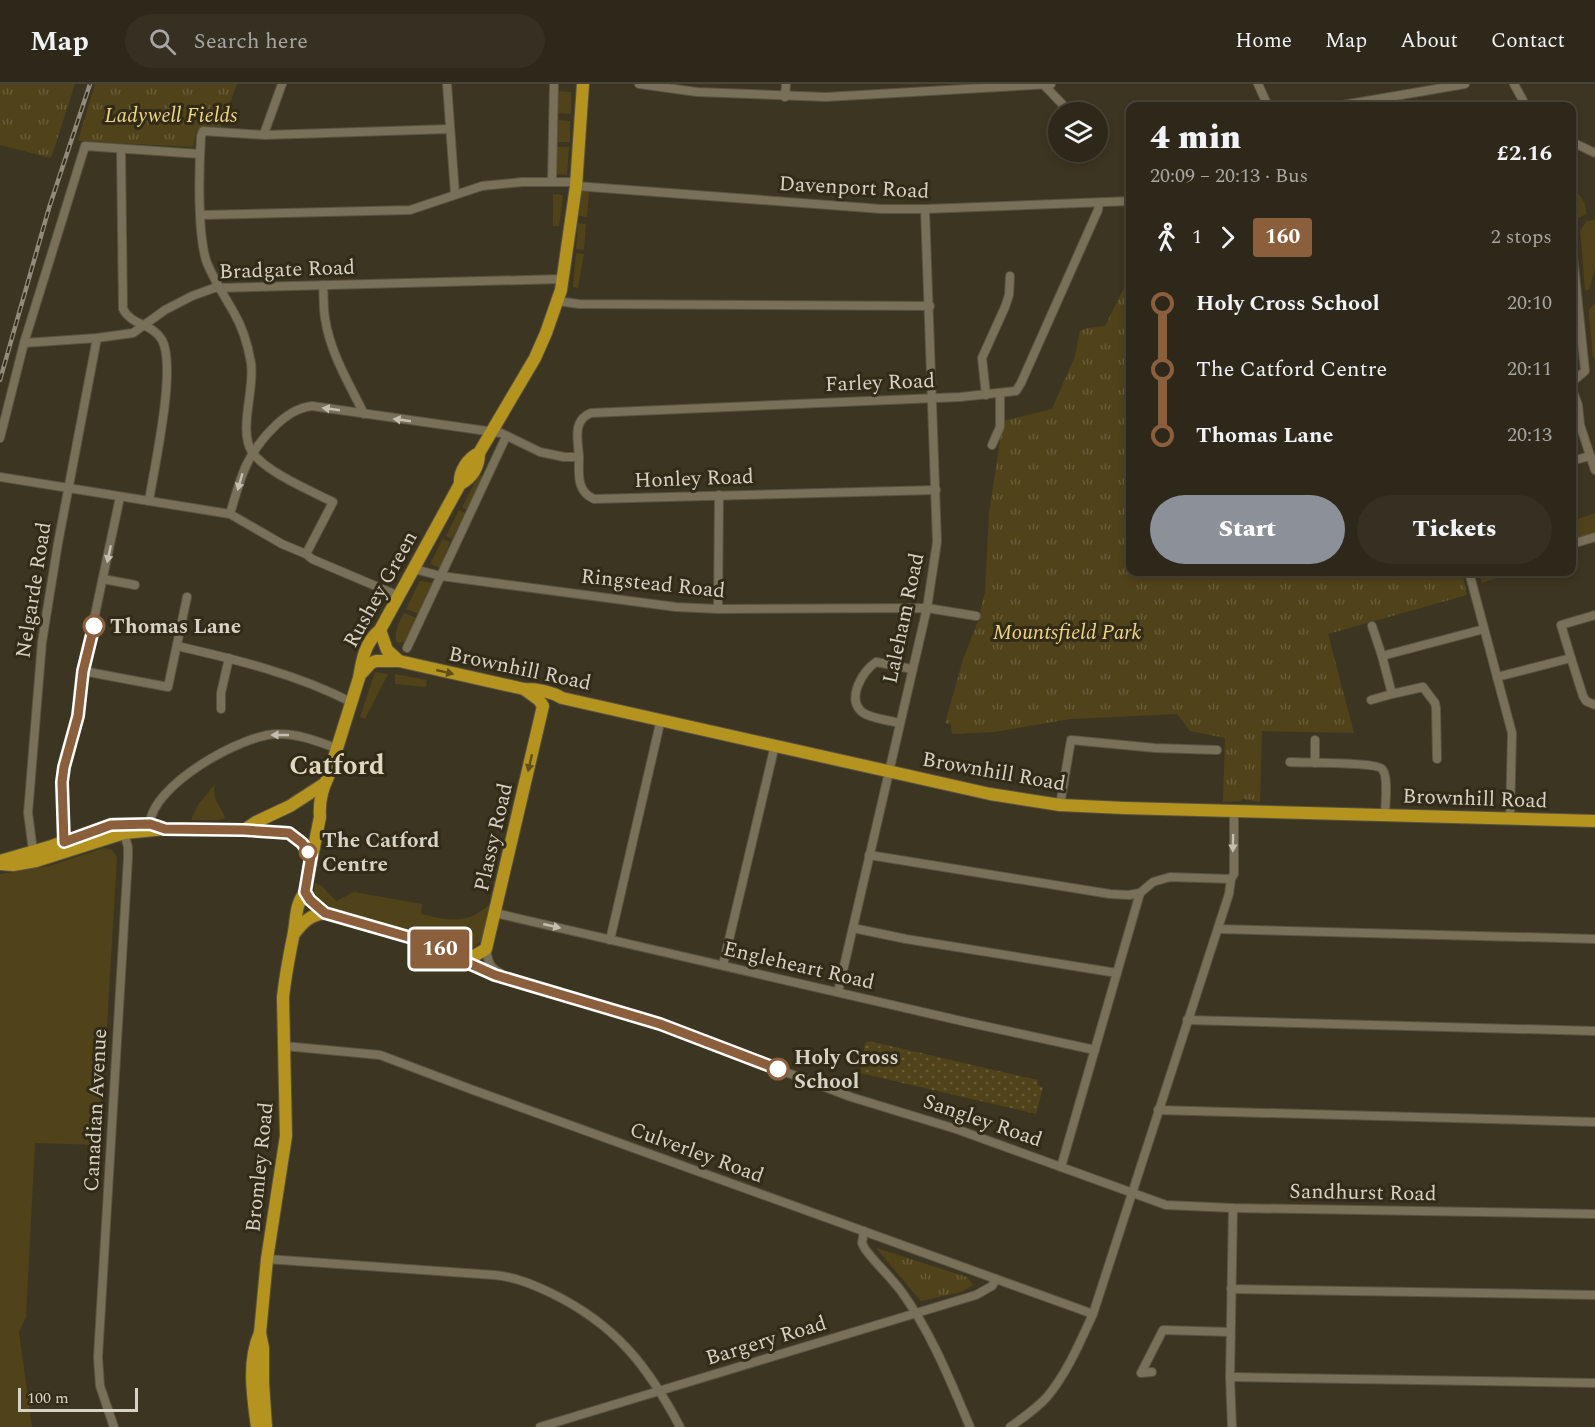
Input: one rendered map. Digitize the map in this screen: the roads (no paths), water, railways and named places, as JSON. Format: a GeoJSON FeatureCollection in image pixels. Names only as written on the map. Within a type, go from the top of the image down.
{"type":"FeatureCollection","features":[{"type":"Feature","properties":{"kind":"highway","name":"Rushey Green"},"geometry":{"type":"LineString","coordinates":[[305,892],[324,784],[360,675],[360,663],[367,646],[380,630],[460,484],[468,480],[479,464],[479,453],[535,358],[557,301],[563,279],[576,184],[583,84]]}},
{"type":"Feature","properties":{"kind":"highway"},"geometry":{"type":"LineString","coordinates":[[380,630],[387,650],[399,661]]}},
{"type":"Feature","properties":{"kind":"highway","name":"Brownhill Road"},"geometry":{"type":"LineString","coordinates":[[360,675],[376,661],[399,661],[524,689],[541,690],[554,693],[562,698],[990,794],[1059,805],[1595,821]]}},
{"type":"Feature","properties":{"kind":"highway"},"geometry":{"type":"LineString","coordinates":[[524,689],[539,700],[543,706],[562,698]]}},
{"type":"Feature","properties":{"kind":"highway","name":"Plassy Road"},"geometry":{"type":"LineString","coordinates":[[486,950],[543,706]]}},
{"type":"Feature","properties":{"kind":"highway"},"geometry":{"type":"LineString","coordinates":[[244,830],[290,806],[324,784]]}},
{"type":"Feature","properties":{"kind":"highway"},"geometry":{"type":"LineString","coordinates":[[0,863],[13,865],[36,861],[85,834],[111,825],[150,824],[165,829]]}},
{"type":"Feature","properties":{"kind":"highway"},"geometry":{"type":"LineString","coordinates":[[0,863],[33,851],[65,847],[124,833],[165,829],[289,833],[302,843],[311,856]]}},
{"type":"Feature","properties":{"kind":"highway"},"geometry":{"type":"LineString","coordinates":[[305,892],[310,900],[325,913]]}},
{"type":"Feature","properties":{"kind":"highway","name":"Bromley Road"},"geometry":{"type":"LineString","coordinates":[[266,1427],[263,1348],[260,1333],[267,1259],[286,1136],[285,978],[294,934],[295,913],[299,900],[305,892]]}},
{"type":"Feature","properties":{"kind":"highway"},"geometry":{"type":"LineString","coordinates":[[294,934],[303,921],[314,915],[325,913]]}},
{"type":"Feature","properties":{"kind":"highway","name":"Sangley Road"},"geometry":{"type":"LineString","coordinates":[[325,913],[412,938],[461,958]]}},
{"type":"Feature","properties":{"kind":"highway"},"geometry":{"type":"LineString","coordinates":[[461,958],[469,959],[486,950]]}},
{"type":"Feature","properties":{"kind":"highway","name":"Bromley Road"},"geometry":{"type":"LineString","coordinates":[[257,1427],[253,1358],[254,1347],[260,1333]]}},
{"type":"Feature","properties":{"kind":"street"},"geometry":{"type":"LineString","coordinates":[[265,135],[282,84]]}},
{"type":"Feature","properties":{"kind":"street"},"geometry":{"type":"LineString","coordinates":[[447,84],[455,194]]}},
{"type":"Feature","properties":{"kind":"street"},"geometry":{"type":"LineString","coordinates":[[639,84],[785,97],[836,97],[1051,84]]}},
{"type":"Feature","properties":{"kind":"street"},"geometry":{"type":"LineString","coordinates":[[785,97],[786,84]]}},
{"type":"Feature","properties":{"kind":"street"},"geometry":{"type":"LineString","coordinates":[[1044,84],[1060,102]]}},
{"type":"Feature","properties":{"kind":"street"},"geometry":{"type":"LineString","coordinates":[[1258,84],[1266,102]]}},
{"type":"Feature","properties":{"kind":"street"},"geometry":{"type":"LineString","coordinates":[[1360,102],[1465,84]]}},
{"type":"Feature","properties":{"kind":"street"},"geometry":{"type":"LineString","coordinates":[[1514,84],[1524,102]]}},
{"type":"Feature","properties":{"kind":"street"},"geometry":{"type":"LineString","coordinates":[[552,182],[554,85]]}},
{"type":"Feature","properties":{"kind":"street"},"geometry":{"type":"LineString","coordinates":[[306,554],[333,502],[277,472],[256,457],[246,438],[251,392],[251,364],[235,313],[219,289],[205,256],[201,136],[203,131],[265,135],[450,129]]}},
{"type":"Feature","properties":{"kind":"street"},"geometry":{"type":"LineString","coordinates":[[1576,143],[1595,153]]}},
{"type":"Feature","properties":{"kind":"street"},"geometry":{"type":"LineString","coordinates":[[0,438],[24,343],[85,146],[200,154]]}},
{"type":"Feature","properties":{"kind":"street"},"geometry":{"type":"LineString","coordinates":[[121,149],[123,309],[128,316],[156,331],[163,342],[166,355],[165,395],[149,501]]}},
{"type":"Feature","properties":{"kind":"street","name":"Davenport Road"},"geometry":{"type":"LineString","coordinates":[[202,215],[410,210],[483,186],[552,182],[838,207],[925,209],[1126,201]]}},
{"type":"Feature","properties":{"kind":"street","name":"Farley Road"},"geometry":{"type":"LineString","coordinates":[[579,457],[578,426],[584,415],[591,412],[932,398],[1016,391],[1022,384],[1095,218],[1099,203]]}},
{"type":"Feature","properties":{"kind":"street","name":"Laleham Road"},"geometry":{"type":"LineString","coordinates":[[838,992],[927,608],[937,552],[925,209]]}},
{"type":"Feature","properties":{"kind":"street"},"geometry":{"type":"LineString","coordinates":[[986,395],[982,358],[1005,307],[1009,295],[1010,276]]}},
{"type":"Feature","properties":{"kind":"street","name":"Bradgate Road"},"geometry":{"type":"LineString","coordinates":[[24,343],[133,333],[157,315],[192,296],[214,288],[563,279]]}},
{"type":"Feature","properties":{"kind":"street"},"geometry":{"type":"LineString","coordinates":[[1576,284],[1585,371],[1576,379]]}},
{"type":"Feature","properties":{"kind":"street"},"geometry":{"type":"LineString","coordinates":[[323,285],[324,317],[329,337],[364,414]]}},
{"type":"Feature","properties":{"kind":"street"},"geometry":{"type":"LineString","coordinates":[[557,301],[579,304],[930,306]]}},
{"type":"Feature","properties":{"kind":"street","name":"Nelgarde Road"},"geometry":{"type":"LineString","coordinates":[[33,851],[28,813],[41,652],[68,489],[97,338]]}},
{"type":"Feature","properties":{"kind":"street"},"geometry":{"type":"LineString","coordinates":[[992,445],[1000,427],[1000,394]]}},
{"type":"Feature","properties":{"kind":"street"},"geometry":{"type":"LineString","coordinates":[[1576,400],[1580,425],[1595,470]]}},
{"type":"Feature","properties":{"kind":"street"},"geometry":{"type":"LineString","coordinates":[[230,514],[243,471],[252,451],[267,434],[297,409],[312,406],[501,433],[540,452],[564,457],[579,457]]}},
{"type":"Feature","properties":{"kind":"street"},"geometry":{"type":"LineString","coordinates":[[407,648],[504,441]]}},
{"type":"Feature","properties":{"kind":"street"},"geometry":{"type":"LineString","coordinates":[[1579,459],[1590,456]]}},
{"type":"Feature","properties":{"kind":"street","name":"Honley Road"},"geometry":{"type":"LineString","coordinates":[[579,457],[581,488],[586,496],[594,499],[936,490]]}},
{"type":"Feature","properties":{"kind":"street"},"geometry":{"type":"LineString","coordinates":[[0,477],[230,514],[312,559],[399,596]]}},
{"type":"Feature","properties":{"kind":"street"},"geometry":{"type":"LineString","coordinates":[[718,609],[719,495]]}},
{"type":"Feature","properties":{"kind":"street"},"geometry":{"type":"LineString","coordinates":[[65,847],[62,782],[64,767],[78,716],[83,671],[120,497]]}},
{"type":"Feature","properties":{"kind":"street"},"geometry":{"type":"LineString","coordinates":[[1576,543],[1595,537]]}},
{"type":"Feature","properties":{"kind":"street","name":"Ringstead Road"},"geometry":{"type":"LineString","coordinates":[[414,569],[441,576],[676,607],[718,609],[927,608],[976,615]]}},
{"type":"Feature","properties":{"kind":"street"},"geometry":{"type":"LineString","coordinates":[[1470,576],[1512,733],[1510,818]]}},
{"type":"Feature","properties":{"kind":"street"},"geometry":{"type":"LineString","coordinates":[[103,579],[135,585]]}},
{"type":"Feature","properties":{"kind":"street"},"geometry":{"type":"LineString","coordinates":[[83,671],[166,687],[169,685],[187,597]]}},
{"type":"Feature","properties":{"kind":"street"},"geometry":{"type":"LineString","coordinates":[[1595,615],[1561,625],[1583,696],[1586,701],[1595,705]]}},
{"type":"Feature","properties":{"kind":"street"},"geometry":{"type":"LineString","coordinates":[[1372,626],[1392,694]]}},
{"type":"Feature","properties":{"kind":"street"},"geometry":{"type":"LineString","coordinates":[[1382,656],[1484,629]]}},
{"type":"Feature","properties":{"kind":"street"},"geometry":{"type":"LineString","coordinates":[[177,646],[276,670],[351,702]]}},
{"type":"Feature","properties":{"kind":"street"},"geometry":{"type":"LineString","coordinates":[[221,709],[220,693],[228,658]]}},
{"type":"Feature","properties":{"kind":"street"},"geometry":{"type":"LineString","coordinates":[[1497,677],[1571,658]]}},
{"type":"Feature","properties":{"kind":"street"},"geometry":{"type":"LineString","coordinates":[[900,723],[861,711],[856,702],[857,690],[861,677],[876,662],[912,669]]}},
{"type":"Feature","properties":{"kind":"street"},"geometry":{"type":"LineString","coordinates":[[1371,700],[1423,687],[1436,708],[1437,759]]}},
{"type":"Feature","properties":{"kind":"street"},"geometry":{"type":"LineString","coordinates":[[610,940],[660,719]]}},
{"type":"Feature","properties":{"kind":"street"},"geometry":{"type":"LineString","coordinates":[[150,824],[150,816],[154,808],[180,780],[203,762],[236,744],[278,734],[304,737],[336,748]]}},
{"type":"Feature","properties":{"kind":"street"},"geometry":{"type":"LineString","coordinates":[[1059,805],[1071,740],[1155,748],[1217,750]]}},
{"type":"Feature","properties":{"kind":"street"},"geometry":{"type":"LineString","coordinates":[[1315,740],[1315,763]]}},
{"type":"Feature","properties":{"kind":"street"},"geometry":{"type":"LineString","coordinates":[[723,965],[775,745]]}},
{"type":"Feature","properties":{"kind":"street"},"geometry":{"type":"LineString","coordinates":[[1290,762],[1382,768],[1385,775],[1385,815]]}},
{"type":"Feature","properties":{"kind":"street"},"geometry":{"type":"LineString","coordinates":[[1010,1427],[1047,1396],[1077,1349],[1093,1314],[1229,894],[1234,874],[1234,811]]}},
{"type":"Feature","properties":{"kind":"street"},"geometry":{"type":"LineString","coordinates":[[85,834],[114,830],[124,833]]}},
{"type":"Feature","properties":{"kind":"street","name":"Canadian Avenue"},"geometry":{"type":"LineString","coordinates":[[114,1427],[100,1386],[98,1357],[128,858],[124,833]]}},
{"type":"Feature","properties":{"kind":"street"},"geometry":{"type":"LineString","coordinates":[[869,855],[1110,894],[1140,893],[1153,882],[1170,877],[1231,879]]}},
{"type":"Feature","properties":{"kind":"street"},"geometry":{"type":"LineString","coordinates":[[1061,1167],[1140,893]]}},
{"type":"Feature","properties":{"kind":"street","name":"Engleheart Road"},"geometry":{"type":"LineString","coordinates":[[495,913],[1095,1050]]}},
{"type":"Feature","properties":{"kind":"street"},"geometry":{"type":"LineString","coordinates":[[853,928],[1117,974]]}},
{"type":"Feature","properties":{"kind":"street"},"geometry":{"type":"LineString","coordinates":[[1218,929],[1595,939]]}},
{"type":"Feature","properties":{"kind":"street","name":"Sangley Road"},"geometry":{"type":"LineString","coordinates":[[486,950],[488,962],[493,969],[513,980]]}},
{"type":"Feature","properties":{"kind":"street","name":"Sangley Road"},"geometry":{"type":"LineString","coordinates":[[461,958],[495,975],[660,1024],[851,1096],[956,1129],[1133,1194]]}},
{"type":"Feature","properties":{"kind":"street"},"geometry":{"type":"LineString","coordinates":[[1187,1020],[1595,1031]]}},
{"type":"Feature","properties":{"kind":"street","name":"Culverley Road"},"geometry":{"type":"LineString","coordinates":[[284,1046],[389,1057],[473,1090],[1093,1314]]}},
{"type":"Feature","properties":{"kind":"street"},"geometry":{"type":"LineString","coordinates":[[1158,1110],[1595,1122]]}},
{"type":"Feature","properties":{"kind":"street","name":"Sandhurst Road"},"geometry":{"type":"LineString","coordinates":[[1133,1194],[1166,1205],[1233,1208],[1595,1214]]}},
{"type":"Feature","properties":{"kind":"street"},"geometry":{"type":"LineString","coordinates":[[1232,1427],[1230,1332],[1233,1208]]}},
{"type":"Feature","properties":{"kind":"street"},"geometry":{"type":"LineString","coordinates":[[864,1231],[862,1243],[864,1249],[901,1292],[915,1314],[941,1360],[970,1427]]}},
{"type":"Feature","properties":{"kind":"street"},"geometry":{"type":"LineString","coordinates":[[267,1259],[494,1275],[520,1280],[566,1300],[598,1321],[629,1350],[660,1390],[680,1427]]}},
{"type":"Feature","properties":{"kind":"street","name":"Bargery Road"},"geometry":{"type":"LineString","coordinates":[[540,1427],[976,1295],[992,1287],[996,1279]]}},
{"type":"Feature","properties":{"kind":"street"},"geometry":{"type":"LineString","coordinates":[[1231,1289],[1595,1295]]}},
{"type":"Feature","properties":{"kind":"street"},"geometry":{"type":"LineString","coordinates":[[1152,1372],[1141,1373],[1163,1330],[1230,1332]]}},
{"type":"Feature","properties":{"kind":"street"},"geometry":{"type":"LineString","coordinates":[[1230,1377],[1595,1383]]}},
{"type":"Feature","properties":{"kind":"railway"},"geometry":{"type":"LineString","coordinates":[[0,380],[49,208],[90,84]]}},
{"type":"Feature","properties":{"kind":"place","name":"Thomas Lane"},"geometry":{"type":"Point","coordinates":[94,626]}},
{"type":"Feature","properties":{"kind":"place","name":"The Catford Centre"},"geometry":{"type":"Point","coordinates":[308,852]}},
{"type":"Feature","properties":{"kind":"place","name":"Holy Cross School"},"geometry":{"type":"Point","coordinates":[778,1069]}},
{"type":"Feature","properties":{"kind":"district","name":"Catford"},"geometry":{"type":"Point","coordinates":[337,765]}},
{"type":"Feature","properties":{"kind":"park label","name":"Ladywell Fields"},"geometry":{"type":"Point","coordinates":[171,115]}},
{"type":"Feature","properties":{"kind":"park label","name":"Mountsfield Park"},"geometry":{"type":"Point","coordinates":[1067,632]}}]}
